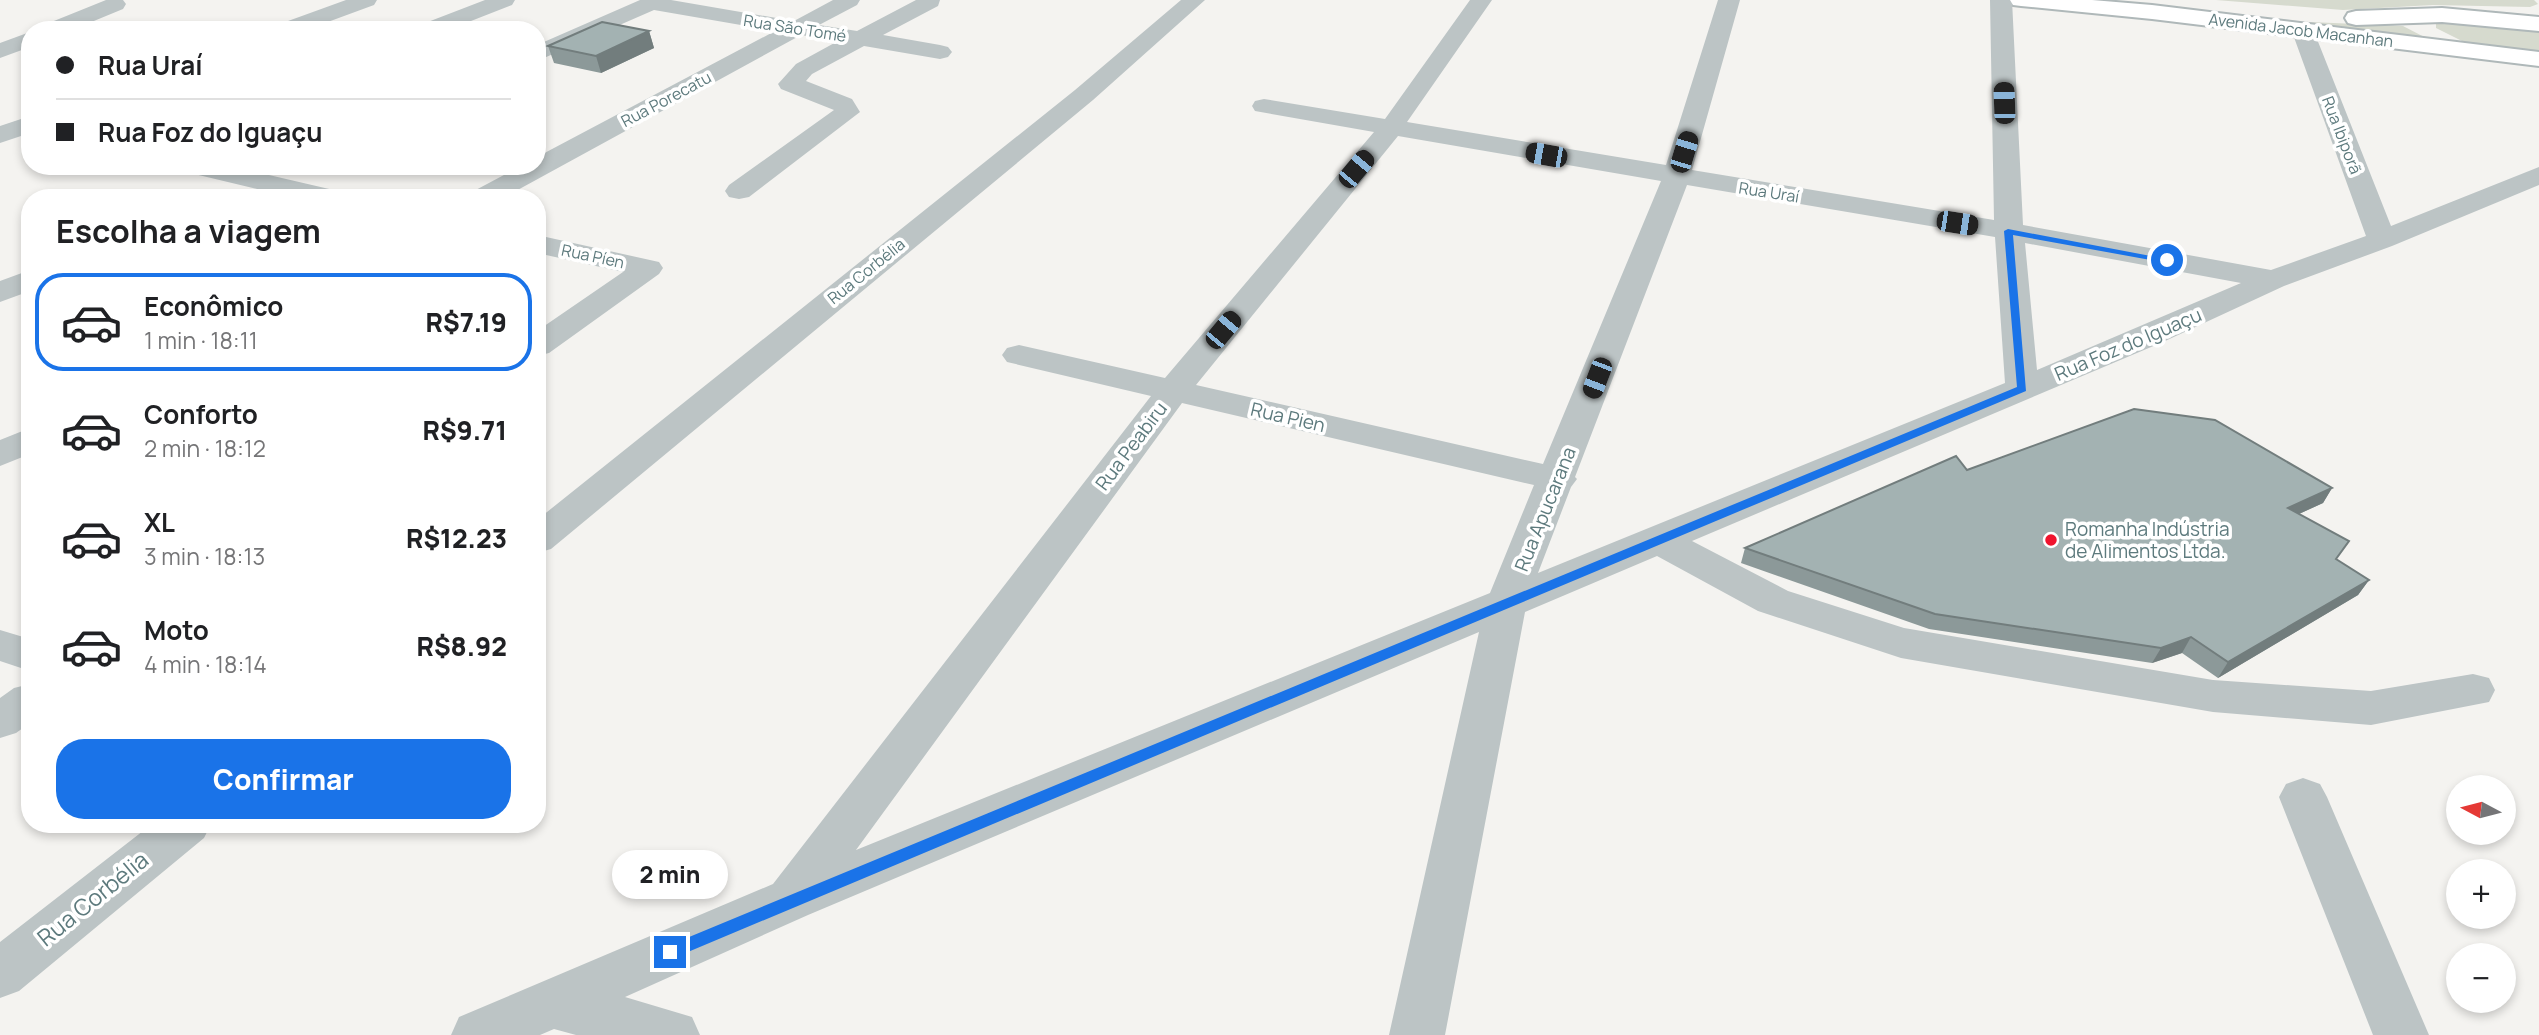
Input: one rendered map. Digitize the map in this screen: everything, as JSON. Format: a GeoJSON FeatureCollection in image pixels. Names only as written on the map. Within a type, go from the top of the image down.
{"type":"FeatureCollection","features":[{"type":"Feature","properties":{"kind":"main road","name":"Avenida Jacob Macanhan"},"geometry":{"type":"LineString","coordinates":[[2021,0],[2302,29],[2539,59]]}},
{"type":"Feature","properties":{"kind":"main road","name":"Avenida Jacob Macanhan"},"geometry":{"type":"LineString","coordinates":[[2154,0],[2329,18],[2449,15],[2539,24]]}},
{"type":"Feature","properties":{"kind":"main road"},"geometry":{"type":"LineString","coordinates":[[2449,15],[2424,21],[2422,27],[2431,34],[2476,50]]}},
{"type":"Feature","properties":{"kind":"street"},"geometry":{"type":"LineString","coordinates":[[309,21],[366,0]]}},
{"type":"Feature","properties":{"kind":"street"},"geometry":{"type":"LineString","coordinates":[[451,21],[504,0]]}},
{"type":"Feature","properties":{"kind":"street","name":"Rua Porecatu"},"geometry":{"type":"LineString","coordinates":[[546,164],[849,0]]}},
{"type":"Feature","properties":{"kind":"street","name":"Rua Corbélia"},"geometry":{"type":"LineString","coordinates":[[546,534],[1084,95],[1194,0]]}},
{"type":"Feature","properties":{"kind":"street","name":"Rua Peabiru"},"geometry":{"type":"LineString","coordinates":[[790,900],[1173,391],[1390,129],[1481,0]]}},
{"type":"Feature","properties":{"kind":"street","name":"Rua Apucarana"},"geometry":{"type":"LineString","coordinates":[[1417,1035],[1507,603],[1676,177],[1729,0]]}},
{"type":"Feature","properties":{"kind":"street"},"geometry":{"type":"LineString","coordinates":[[2001,0],[2008,231],[2022,389]]}},
{"type":"Feature","properties":{"kind":"street"},"geometry":{"type":"LineString","coordinates":[[739,191],[847,112],[843,104],[790,84],[804,69],[930,1]]}},
{"type":"Feature","properties":{"kind":"street"},"geometry":{"type":"LineString","coordinates":[[546,50],[654,2]]}},
{"type":"Feature","properties":{"kind":"street","name":"Rua São Tomé"},"geometry":{"type":"LineString","coordinates":[[654,2],[796,29],[940,52]]}},
{"type":"Feature","properties":{"kind":"street"},"geometry":{"type":"LineString","coordinates":[[74,21],[115,4]]}},
{"type":"Feature","properties":{"kind":"street","name":"Rua Ibiporã"},"geometry":{"type":"LineString","coordinates":[[2302,29],[2382,240]]}},
{"type":"Feature","properties":{"kind":"street"},"geometry":{"type":"LineString","coordinates":[[0,51],[21,43]]}},
{"type":"Feature","properties":{"kind":"street","name":"Rua Uraí"},"geometry":{"type":"LineString","coordinates":[[1264,106],[2008,231],[2273,280]]}},
{"type":"Feature","properties":{"kind":"street"},"geometry":{"type":"LineString","coordinates":[[0,118],[21,123]]}},
{"type":"Feature","properties":{"kind":"street"},"geometry":{"type":"LineString","coordinates":[[0,135],[21,128]]}},
{"type":"Feature","properties":{"kind":"street"},"geometry":{"type":"LineString","coordinates":[[233,175],[293,189]]}},
{"type":"Feature","properties":{"kind":"street"},"geometry":{"type":"LineString","coordinates":[[234,189],[265,175]]}},
{"type":"Feature","properties":{"kind":"street","name":"Rua Porecatu"},"geometry":{"type":"LineString","coordinates":[[499,189],[525,175]]}},
{"type":"Feature","properties":{"kind":"street","name":"Rua Foz do Iguaçu"},"geometry":{"type":"LineString","coordinates":[[479,1035],[790,900],[1660,541],[2152,335],[2273,280],[2382,240],[2539,175]]}},
{"type":"Feature","properties":{"kind":"street","name":"Rua Píen"},"geometry":{"type":"LineString","coordinates":[[546,246],[649,268],[546,340]]}},
{"type":"Feature","properties":{"kind":"street"},"geometry":{"type":"LineString","coordinates":[[0,293],[21,283]]}},
{"type":"Feature","properties":{"kind":"street","name":"Rua Pien"},"geometry":{"type":"LineString","coordinates":[[1018,355],[1558,479]]}},
{"type":"Feature","properties":{"kind":"street"},"geometry":{"type":"LineString","coordinates":[[0,455],[21,444]]}},
{"type":"Feature","properties":{"kind":"street"},"geometry":{"type":"LineString","coordinates":[[1660,541],[1773,601],[1900,643],[2213,696],[2371,708],[2473,690]]}},
{"type":"Feature","properties":{"kind":"street"},"geometry":{"type":"LineString","coordinates":[[0,645],[21,653]]}},
{"type":"Feature","properties":{"kind":"street"},"geometry":{"type":"LineString","coordinates":[[0,721],[21,706]]}},
{"type":"Feature","properties":{"kind":"street"},"geometry":{"type":"LineString","coordinates":[[2303,797],[2401,1035]]}},
{"type":"Feature","properties":{"kind":"street","name":"Rua Corbélia"},"geometry":{"type":"LineString","coordinates":[[0,974],[176,833]]}},
{"type":"Feature","properties":{"kind":"street"},"geometry":{"type":"LineString","coordinates":[[551,1003],[672,1035]]}},
{"type":"Feature","properties":{"kind":"shaded area"},"geometry":{"type":"Polygon","coordinates":[[[2070,0],[2139,4],[2287,21],[2403,26],[2430,40],[2070,0]]]}},
{"type":"Feature","properties":{"kind":"shaded area"},"geometry":{"type":"Polygon","coordinates":[[[2216,0],[2534,0],[2538,4],[2530,7],[2433,5],[2343,10],[2216,0]]]}},
{"type":"Feature","properties":{"kind":"shaded area"},"geometry":{"type":"Polygon","coordinates":[[[2442,21],[2539,29],[2539,56],[2470,45],[2436,28],[2436,24],[2442,21]]]}},
{"type":"Feature","properties":{"kind":"building"},"geometry":{"type":"Polygon","coordinates":[[[602,22],[649,31],[596,56],[548,46],[602,22]]]}},
{"type":"Feature","properties":{"kind":"building","name":"Romanha Indústria de Alimentos Ltda."},"geometry":{"type":"Polygon","coordinates":[[[2134,409],[2215,420],[2332,488],[2288,508],[2349,541],[2336,559],[2369,580],[2228,662],[2191,637],[2161,648],[1935,614],[1745,548],[1956,456],[1967,470],[2134,409]]]}},
{"type":"Feature","properties":{"kind":"place","name":"Romanha Indústria de Alimentos Ltda."},"geometry":{"type":"Point","coordinates":[2051,540]}},
{"type":"Feature","properties":{"kind":"route"},"geometry":{"type":"LineString","coordinates":[[670,952],[2022,389],[2008,231],[2167,260]]}}]}
